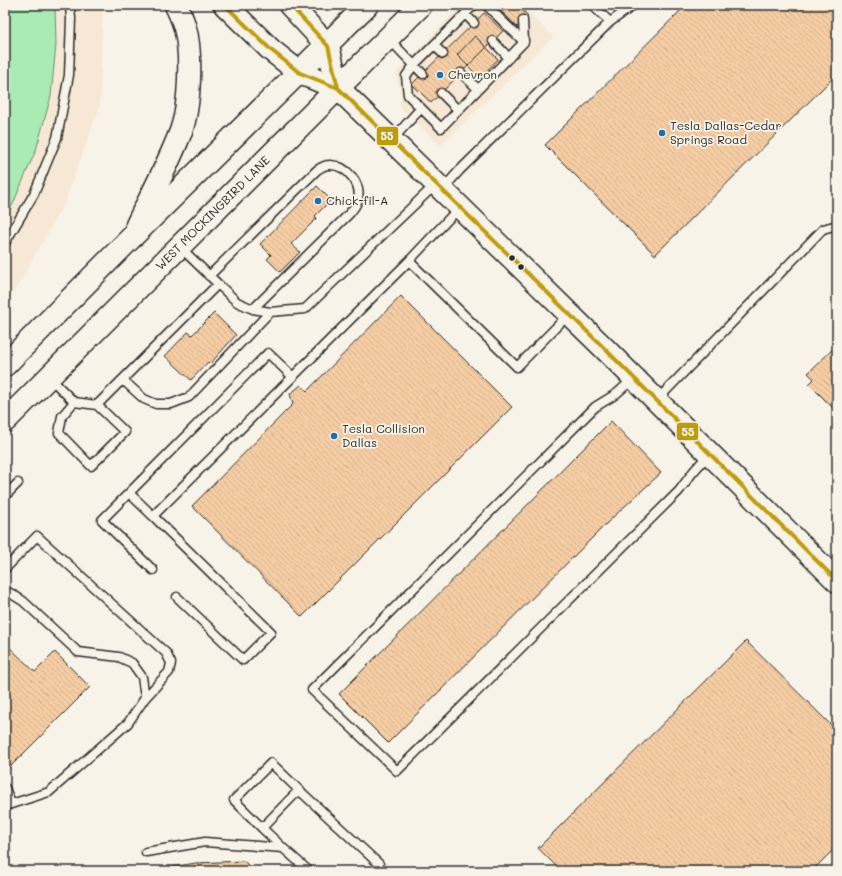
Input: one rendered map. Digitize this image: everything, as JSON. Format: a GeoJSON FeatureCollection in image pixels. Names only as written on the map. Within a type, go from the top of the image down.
{"type":"FeatureCollection","features":[{"type":"Feature","properties":{"kind":"main road"},"geometry":{"type":"LineString","coordinates":[[129,240],[181,130],[188,97],[189,51],[185,27],[176,5]]}},
{"type":"Feature","properties":{"kind":"main road"},"geometry":{"type":"LineString","coordinates":[[225,5],[271,50],[300,73],[338,88],[634,378],[837,581]]}},
{"type":"Feature","properties":{"kind":"main road"},"geometry":{"type":"LineString","coordinates":[[290,5],[328,46],[338,88]]}},
{"type":"Feature","properties":{"kind":"main road"},"geometry":{"type":"LineString","coordinates":[[5,365],[129,240],[368,5]]}},
{"type":"Feature","properties":{"kind":"main road","name":"WEST MOCKINGBIRD LANE"},"geometry":{"type":"LineString","coordinates":[[5,421],[421,5]]}},
{"type":"Feature","properties":{"kind":"lane"},"geometry":{"type":"LineString","coordinates":[[5,243],[34,194],[57,138],[69,75],[72,19],[70,5]]}},
{"type":"Feature","properties":{"kind":"lane"},"geometry":{"type":"LineString","coordinates":[[474,5],[414,65],[406,76],[408,95],[441,128],[524,42],[523,20]]}},
{"type":"Feature","properties":{"kind":"lane"},"geometry":{"type":"LineString","coordinates":[[486,5],[524,42]]}},
{"type":"Feature","properties":{"kind":"lane"},"geometry":{"type":"LineString","coordinates":[[592,5],[610,22]]}},
{"type":"Feature","properties":{"kind":"lane"},"geometry":{"type":"LineString","coordinates":[[179,247],[237,302],[253,309],[270,312],[305,309],[439,187],[459,172],[610,22],[634,5]]}},
{"type":"Feature","properties":{"kind":"lane"},"geometry":{"type":"LineString","coordinates":[[464,14],[474,23]]}},
{"type":"Feature","properties":{"kind":"lane"},"geometry":{"type":"LineString","coordinates":[[388,38],[423,74]]}},
{"type":"Feature","properties":{"kind":"lane"},"geometry":{"type":"LineString","coordinates":[[493,41],[509,58]]}},
{"type":"Feature","properties":{"kind":"lane"},"geometry":{"type":"LineString","coordinates":[[434,45],[443,54]]}},
{"type":"Feature","properties":{"kind":"lane"},"geometry":{"type":"LineString","coordinates":[[461,72],[478,90]]}},
{"type":"Feature","properties":{"kind":"lane"},"geometry":{"type":"LineString","coordinates":[[441,93],[458,110]]}},
{"type":"Feature","properties":{"kind":"lane"},"geometry":{"type":"LineString","coordinates":[[392,141],[421,108]]}},
{"type":"Feature","properties":{"kind":"lane"},"geometry":{"type":"LineString","coordinates":[[209,276],[317,170],[328,165],[339,167],[354,179],[358,190],[357,202],[350,213],[253,309]]}},
{"type":"Feature","properties":{"kind":"lane"},"geometry":{"type":"LineString","coordinates":[[153,516],[409,261],[460,207]]}},
{"type":"Feature","properties":{"kind":"lane"},"geometry":{"type":"LineString","coordinates":[[657,401],[823,229],[837,225]]}},
{"type":"Feature","properties":{"kind":"lane"},"geometry":{"type":"LineString","coordinates":[[409,261],[516,367],[569,314]]}},
{"type":"Feature","properties":{"kind":"lane"},"geometry":{"type":"LineString","coordinates":[[98,405],[218,284]]}},
{"type":"Feature","properties":{"kind":"lane"},"geometry":{"type":"LineString","coordinates":[[123,380],[144,399],[156,404],[171,404],[189,397],[270,312]]}},
{"type":"Feature","properties":{"kind":"lane"},"geometry":{"type":"LineString","coordinates":[[153,570],[102,520],[268,353],[293,377]]}},
{"type":"Feature","properties":{"kind":"lane"},"geometry":{"type":"LineString","coordinates":[[49,377],[74,402],[98,405],[125,432],[91,466],[59,433],[62,416],[74,402]]}},
{"type":"Feature","properties":{"kind":"lane"},"geometry":{"type":"LineString","coordinates":[[634,378],[616,394],[595,407],[312,690],[397,771],[679,491],[693,472],[710,454]]}},
{"type":"Feature","properties":{"kind":"lane"},"geometry":{"type":"LineString","coordinates":[[5,496],[18,483]]}},
{"type":"Feature","properties":{"kind":"lane"},"geometry":{"type":"LineString","coordinates":[[129,493],[271,632],[243,660],[177,596]]}},
{"type":"Feature","properties":{"kind":"lane"},"geometry":{"type":"LineString","coordinates":[[5,788],[8,805],[49,792],[128,723],[145,698],[169,672],[172,664],[166,653],[37,536],[6,565]]}},
{"type":"Feature","properties":{"kind":"lane"},"geometry":{"type":"LineString","coordinates":[[5,592],[10,593],[23,601],[78,652],[119,656],[132,664],[142,677],[145,698]]}},
{"type":"Feature","properties":{"kind":"lane"},"geometry":{"type":"LineString","coordinates":[[309,871],[234,800],[271,763],[379,864]]}},
{"type":"Feature","properties":{"kind":"lane"},"geometry":{"type":"LineString","coordinates":[[262,828],[299,790]]}},
{"type":"Feature","properties":{"kind":"lane"},"geometry":{"type":"LineString","coordinates":[[146,852],[205,842],[283,848]]}},
{"type":"Feature","properties":{"kind":"shaded area"},"geometry":{"type":"Polygon","coordinates":[[[5,5],[103,5],[100,106],[65,202],[16,289],[5,301],[5,5]]]}},
{"type":"Feature","properties":{"kind":"shaded area"},"geometry":{"type":"Polygon","coordinates":[[[461,5],[521,5],[553,37],[440,146],[400,107],[401,95],[397,72],[461,5]]]}},
{"type":"Feature","properties":{"kind":"green space"},"geometry":{"type":"Polygon","coordinates":[[[5,5],[55,5],[56,45],[51,96],[36,150],[12,206],[5,216],[5,5]]]}},
{"type":"Feature","properties":{"kind":"building"},"geometry":{"type":"Polygon","coordinates":[[[518,5],[528,16],[517,27],[496,6],[518,5]]]}},
{"type":"Feature","properties":{"kind":"building"},"geometry":{"type":"Polygon","coordinates":[[[686,5],[837,5],[837,74],[655,255],[545,145],[686,5]]]}},
{"type":"Feature","properties":{"kind":"building"},"geometry":{"type":"Polygon","coordinates":[[[484,13],[503,31],[431,103],[412,84],[484,13]]]}},
{"type":"Feature","properties":{"kind":"building"},"geometry":{"type":"Polygon","coordinates":[[[475,36],[498,59],[480,78],[457,55],[475,36]]]}},
{"type":"Feature","properties":{"kind":"building"},"geometry":{"type":"Polygon","coordinates":[[[317,186],[331,200],[315,216],[317,218],[291,244],[300,252],[280,272],[267,259],[271,255],[260,244],[317,186]]]}},
{"type":"Feature","properties":{"kind":"building"},"geometry":{"type":"Polygon","coordinates":[[[401,296],[512,407],[302,617],[192,506],[293,404],[290,394],[301,385],[307,391],[401,296]]]}},
{"type":"Feature","properties":{"kind":"building"},"geometry":{"type":"Polygon","coordinates":[[[214,313],[236,335],[210,364],[208,362],[191,380],[165,356],[188,332],[192,335],[214,313]]]}},
{"type":"Feature","properties":{"kind":"building"},"geometry":{"type":"Polygon","coordinates":[[[837,345],[837,412],[809,384],[814,379],[808,373],[837,345]]]}},
{"type":"Feature","properties":{"kind":"building"},"geometry":{"type":"Polygon","coordinates":[[[611,421],[661,473],[611,519],[388,743],[339,694],[611,421]]]}},
{"type":"Feature","properties":{"kind":"building"},"geometry":{"type":"Polygon","coordinates":[[[746,641],[832,726],[837,722],[837,846],[812,871],[561,871],[538,848],[746,641]]]}},
{"type":"Feature","properties":{"kind":"building"},"geometry":{"type":"Polygon","coordinates":[[[5,643],[35,672],[55,652],[90,687],[8,769],[5,766],[5,643]]]}},
{"type":"Feature","properties":{"kind":"building"},"geometry":{"type":"Polygon","coordinates":[[[244,861],[254,871],[147,871],[196,863],[244,861]]]}},
{"type":"Feature","properties":{"kind":"transit line","name":"55"},"geometry":{"type":"LineString","coordinates":[[225,5],[271,50],[300,73],[338,88],[602,346],[837,581]]}},
{"type":"Feature","properties":{"kind":"transit line","name":"55"},"geometry":{"type":"LineString","coordinates":[[290,5],[328,46],[338,88]]}},
{"type":"Feature","properties":{"kind":"place","name":"Chevron"},"geometry":{"type":"Point","coordinates":[440,75]}},
{"type":"Feature","properties":{"kind":"place","name":"Tesla Dallas-Cedar Springs Road"},"geometry":{"type":"Point","coordinates":[662,133]}},
{"type":"Feature","properties":{"kind":"place","name":"Chick-fil-A"},"geometry":{"type":"Point","coordinates":[318,201]}},
{"type":"Feature","properties":{"kind":"place","name":"Tesla Collision Dallas"},"geometry":{"type":"Point","coordinates":[334,436]}}]}
